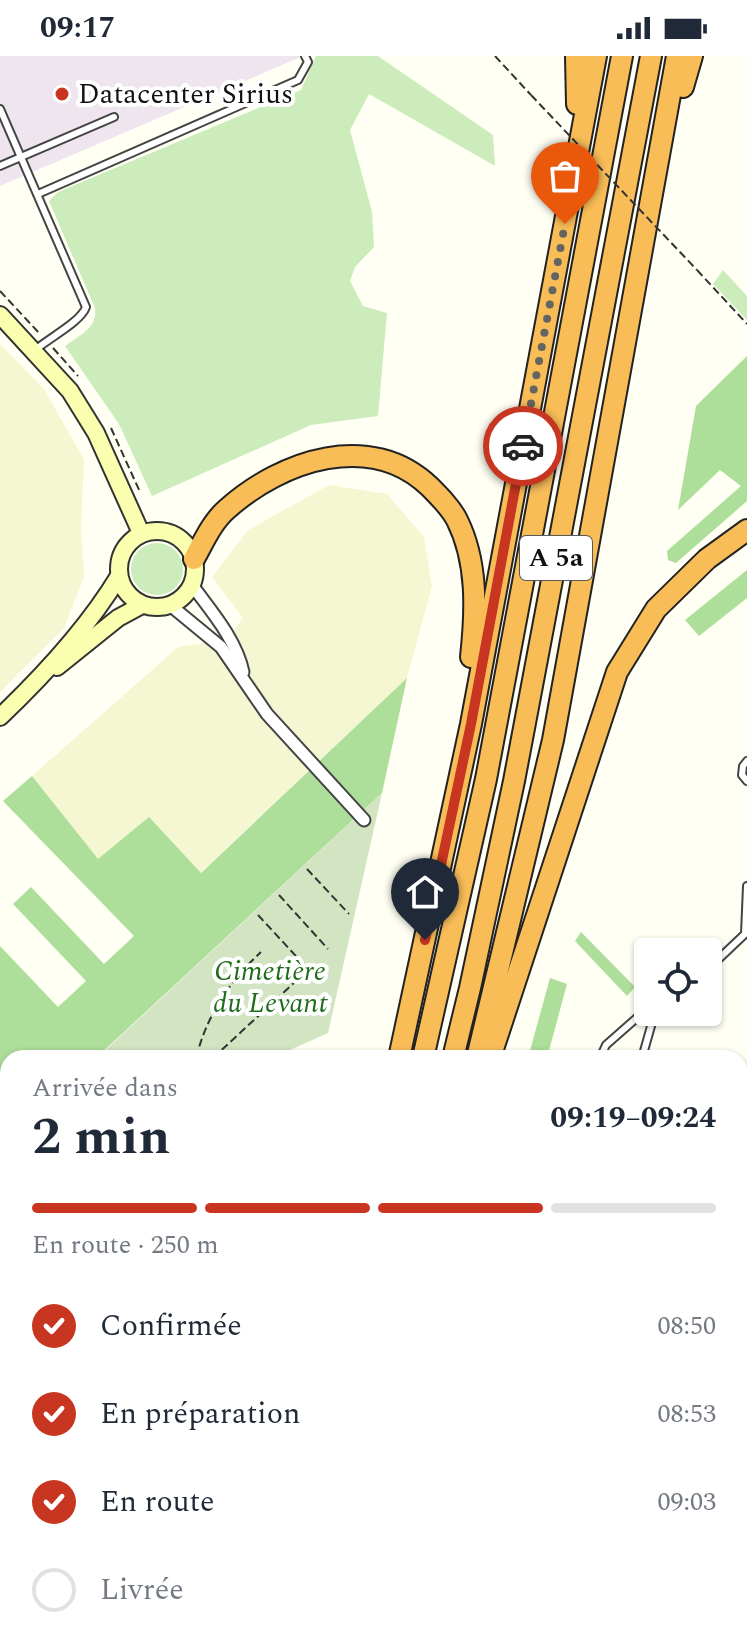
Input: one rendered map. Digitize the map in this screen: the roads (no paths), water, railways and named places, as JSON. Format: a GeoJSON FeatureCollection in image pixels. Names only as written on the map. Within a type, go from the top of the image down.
{"type":"FeatureCollection","features":[{"type":"Feature","properties":{"kind":"highway"},"geometry":{"type":"LineString","coordinates":[[576,56],[577,115],[573,136],[576,164]]}},
{"type":"Feature","properties":{"kind":"highway"},"geometry":{"type":"LineString","coordinates":[[401,1050],[471,724],[596,56]]}},
{"type":"Feature","properties":{"kind":"highway","name":"A 5a"},"geometry":{"type":"LineString","coordinates":[[425,1050],[489,764],[622,56]]}},
{"type":"Feature","properties":{"kind":"highway","name":"A 5a"},"geometry":{"type":"LineString","coordinates":[[455,1050],[514,781],[651,56]]}},
{"type":"Feature","properties":{"kind":"highway"},"geometry":{"type":"LineString","coordinates":[[479,1050],[553,740],[677,56]]}},
{"type":"Feature","properties":{"kind":"highway"},"geometry":{"type":"LineString","coordinates":[[656,163],[673,127],[692,56]]}},
{"type":"Feature","properties":{"kind":"highway"},"geometry":{"type":"LineString","coordinates":[[194,559],[214,523],[228,508],[265,483],[317,459],[346,455],[379,458],[398,465],[421,479],[441,498],[456,518],[469,551],[475,620],[466,700],[471,724]]}},
{"type":"Feature","properties":{"kind":"highway"},"geometry":{"type":"LineString","coordinates":[[493,1050],[617,672],[656,609],[707,559],[747,530]]}},
{"type":"Feature","properties":{"kind":"street"},"geometry":{"type":"LineString","coordinates":[[0,315],[70,391],[96,433],[141,533]]}},
{"type":"Feature","properties":{"kind":"street"},"geometry":{"type":"LineString","coordinates":[[154,530],[179,537],[194,559],[192,585],[170,605],[142,605],[123,588],[119,576],[122,551],[130,540],[154,530]]}},
{"type":"Feature","properties":{"kind":"street"},"geometry":{"type":"LineString","coordinates":[[39,680],[105,600],[119,576]]}},
{"type":"Feature","properties":{"kind":"street"},"geometry":{"type":"LineString","coordinates":[[192,585],[232,642],[252,694],[364,820]]}},
{"type":"Feature","properties":{"kind":"street"},"geometry":{"type":"LineString","coordinates":[[0,717],[39,680],[118,618],[142,605]]}},
{"type":"Feature","properties":{"kind":"street"},"geometry":{"type":"LineString","coordinates":[[170,605],[221,647],[244,676]]}},
{"type":"Feature","properties":{"kind":"lane"},"geometry":{"type":"LineString","coordinates":[[38,194],[298,80],[308,62],[305,56]]}},
{"type":"Feature","properties":{"kind":"lane"},"geometry":{"type":"LineString","coordinates":[[0,109],[86,307],[80,318],[53,334],[34,351]]}},
{"type":"Feature","properties":{"kind":"lane"},"geometry":{"type":"LineString","coordinates":[[0,166],[114,117]]}},
{"type":"Feature","properties":{"kind":"lane"},"geometry":{"type":"LineString","coordinates":[[747,761],[742,775],[747,781]]}},
{"type":"Feature","properties":{"kind":"lane"},"geometry":{"type":"LineString","coordinates":[[722,956],[745,934],[747,886]]}},
{"type":"Feature","properties":{"kind":"lane"},"geometry":{"type":"LineString","coordinates":[[604,1050],[634,1020]]}},
{"type":"Feature","properties":{"kind":"lane"},"geometry":{"type":"LineString","coordinates":[[644,1050],[651,1026]]}},
{"type":"Feature","properties":{"kind":"place","name":"Datacenter Sirius"},"geometry":{"type":"Point","coordinates":[62,94]}},
{"type":"Feature","properties":{"kind":"park label","name":"Cimetière du Levant"},"geometry":{"type":"Point","coordinates":[270,987]}}]}
